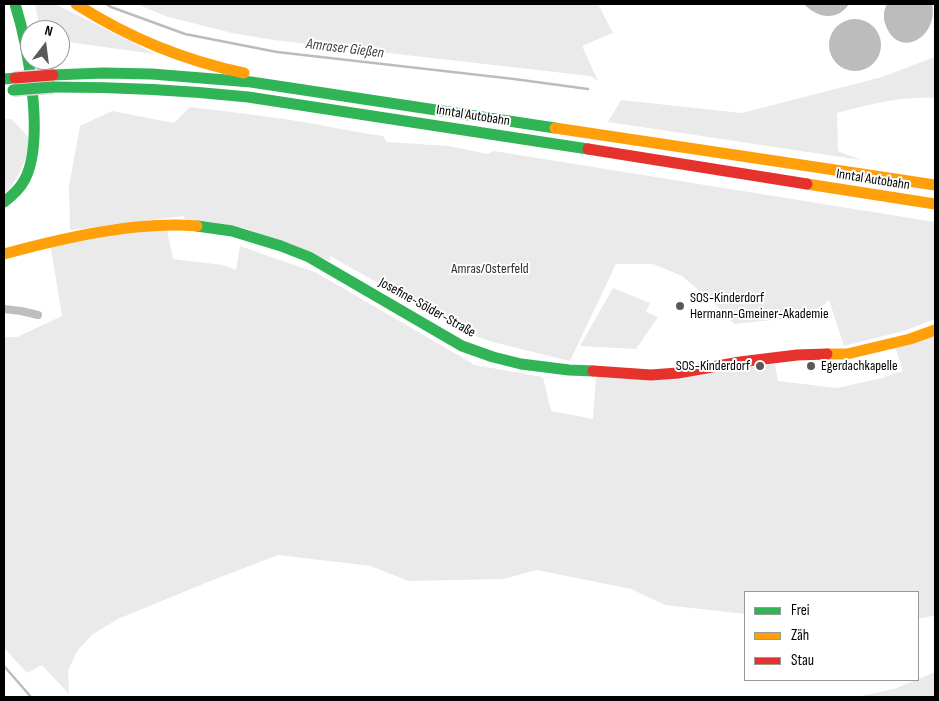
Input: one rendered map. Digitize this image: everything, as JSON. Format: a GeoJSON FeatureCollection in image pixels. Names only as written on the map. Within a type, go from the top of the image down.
{"type":"FeatureCollection","features":[{"type":"Feature","properties":{"kind":"main road"},"geometry":{"type":"LineString","coordinates":[[4,202],[23,183],[31,164],[34,143],[32,84],[26,46],[15,4]]}},
{"type":"Feature","properties":{"kind":"main road"},"geometry":{"type":"LineString","coordinates":[[22,4],[27,20]]}},
{"type":"Feature","properties":{"kind":"main road"},"geometry":{"type":"LineString","coordinates":[[76,4],[108,24],[154,46],[205,64],[267,78],[288,88]]}},
{"type":"Feature","properties":{"kind":"main road"},"geometry":{"type":"LineString","coordinates":[[4,212],[22,198],[29,188],[38,164],[41,130],[36,70]]}},
{"type":"Feature","properties":{"kind":"main road","name":"Inntal Autobahn"},"geometry":{"type":"LineString","coordinates":[[9,79],[112,73],[164,74],[207,78],[288,88],[935,185]]}},
{"type":"Feature","properties":{"kind":"main road","name":"Inntal Autobahn"},"geometry":{"type":"LineString","coordinates":[[7,91],[53,87],[141,87],[218,93],[598,150],[935,204]]}},
{"type":"Feature","properties":{"kind":"main road","name":"Josefine-Sölder-Straße"},"geometry":{"type":"LineString","coordinates":[[4,254],[50,242],[110,231],[155,226],[182,225],[232,231],[309,257],[462,346],[521,364],[568,370],[651,375],[678,373],[740,362],[797,355],[847,354],[910,339],[935,330]]}},
{"type":"Feature","properties":{"kind":"street"},"geometry":{"type":"LineString","coordinates":[[4,309],[38,315]]}},
{"type":"Feature","properties":{"kind":"green space"},"geometry":{"type":"Polygon","coordinates":[[[35,4],[55,4],[155,54],[70,42],[70,20],[38,20],[35,4]]]}},
{"type":"Feature","properties":{"kind":"green space"},"geometry":{"type":"Polygon","coordinates":[[[137,4],[598,4],[613,33],[582,46],[598,81],[590,76],[274,40],[232,33],[165,16],[137,4]]]}},
{"type":"Feature","properties":{"kind":"green space"},"geometry":{"type":"Polygon","coordinates":[[[935,57],[935,98],[898,99],[837,113],[838,151],[861,160],[608,122],[621,100],[742,113],[882,77],[935,57]]]}},
{"type":"Feature","properties":{"kind":"green space","name":"Amras/Osterfeld"},"geometry":{"type":"Polygon","coordinates":[[[190,107],[284,119],[383,136],[387,142],[449,146],[487,154],[494,151],[935,222],[935,319],[904,331],[844,346],[829,300],[812,316],[734,324],[714,303],[682,276],[653,264],[616,264],[570,361],[493,342],[469,334],[330,256],[330,261],[245,228],[185,219],[184,216],[70,230],[69,186],[80,126],[112,111],[174,123],[190,107]]]}},
{"type":"Feature","properties":{"kind":"green space"},"geometry":{"type":"Polygon","coordinates":[[[4,119],[12,119],[30,139],[28,153],[20,170],[11,187],[4,194],[4,119]]]}},
{"type":"Feature","properties":{"kind":"green space"},"geometry":{"type":"Polygon","coordinates":[[[166,226],[173,259],[223,265],[236,270],[240,246],[317,273],[475,365],[543,377],[551,411],[593,419],[596,377],[638,379],[775,364],[778,381],[837,388],[882,378],[903,371],[895,346],[935,332],[935,615],[919,618],[919,591],[744,591],[744,614],[665,605],[631,589],[537,570],[503,579],[408,581],[371,566],[278,555],[118,619],[93,634],[77,651],[68,671],[69,694],[42,665],[27,673],[4,648],[4,337],[17,337],[62,316],[50,242],[166,226]]]}},
{"type":"Feature","properties":{"kind":"green space"},"geometry":{"type":"Polygon","coordinates":[[[613,288],[650,303],[646,312],[658,317],[636,349],[580,346],[613,288]]]}},
{"type":"Feature","properties":{"kind":"green space"},"geometry":{"type":"Polygon","coordinates":[[[935,672],[935,697],[856,697],[894,689],[913,681],[919,681],[919,679],[935,672]]]}},
{"type":"Feature","properties":{"kind":"shaded area"},"geometry":{"type":"Polygon","coordinates":[[[804,4],[849,4],[839,14],[827,16],[809,9],[804,4]]]}},
{"type":"Feature","properties":{"kind":"shaded area"},"geometry":{"type":"Polygon","coordinates":[[[887,4],[932,4],[933,16],[930,26],[917,40],[908,43],[900,42],[892,36],[886,26],[884,12],[887,4]]]}},
{"type":"Feature","properties":{"kind":"shaded area"},"geometry":{"type":"Polygon","coordinates":[[[850,19],[860,19],[870,23],[877,30],[881,45],[877,60],[870,67],[860,71],[850,71],[840,67],[833,60],[829,50],[829,40],[833,30],[840,23],[850,19]]]}},
{"type":"Feature","properties":{"kind":"waterway","name":"Amraser Gießen"},"geometry":{"type":"LineString","coordinates":[[106,4],[185,34],[277,52],[588,89]]}},
{"type":"Feature","properties":{"kind":"waterway"},"geometry":{"type":"LineString","coordinates":[[4,666],[31,697]]}},
{"type":"Feature","properties":{"kind":"traffic: fast"},"geometry":{"type":"LineString","coordinates":[[4,202],[16,192],[25,179],[31,162],[34,141],[34,117],[29,67],[15,4]]}},
{"type":"Feature","properties":{"kind":"traffic: fast"},"geometry":{"type":"LineString","coordinates":[[53,75],[152,74],[251,82],[555,128]]}},
{"type":"Feature","properties":{"kind":"traffic: fast"},"geometry":{"type":"LineString","coordinates":[[4,79],[15,78]]}},
{"type":"Feature","properties":{"kind":"traffic: fast"},"geometry":{"type":"LineString","coordinates":[[53,87],[150,89],[248,97],[588,149]]}},
{"type":"Feature","properties":{"kind":"traffic: fast"},"geometry":{"type":"LineString","coordinates":[[13,90],[53,87]]}},
{"type":"Feature","properties":{"kind":"traffic: fast"},"geometry":{"type":"LineString","coordinates":[[197,226],[232,231],[309,257],[462,346],[521,364],[593,371]]}},
{"type":"Feature","properties":{"kind":"traffic: slow"},"geometry":{"type":"LineString","coordinates":[[76,4],[116,27],[157,46],[199,62],[244,73]]}},
{"type":"Feature","properties":{"kind":"traffic: slow"},"geometry":{"type":"LineString","coordinates":[[555,128],[935,185]]}},
{"type":"Feature","properties":{"kind":"traffic: slow"},"geometry":{"type":"LineString","coordinates":[[807,184],[935,204]]}},
{"type":"Feature","properties":{"kind":"traffic: slow"},"geometry":{"type":"LineString","coordinates":[[4,254],[50,242],[124,228],[173,225],[197,226]]}},
{"type":"Feature","properties":{"kind":"traffic: slow"},"geometry":{"type":"LineString","coordinates":[[827,354],[847,354],[910,339],[935,330]]}},
{"type":"Feature","properties":{"kind":"traffic: jam"},"geometry":{"type":"LineString","coordinates":[[15,78],[53,75]]}},
{"type":"Feature","properties":{"kind":"traffic: jam"},"geometry":{"type":"LineString","coordinates":[[588,149],[807,184]]}},
{"type":"Feature","properties":{"kind":"traffic: jam"},"geometry":{"type":"LineString","coordinates":[[593,371],[651,375],[678,373],[740,362],[797,355],[827,354]]}},
{"type":"Feature","properties":{"kind":"place","name":"SOS-Kinderdorf Hermann-Gmeiner-Akademie"},"geometry":{"type":"Point","coordinates":[680,306]}},
{"type":"Feature","properties":{"kind":"place","name":"SOS-Kinderdorf"},"geometry":{"type":"Point","coordinates":[760,366]}},
{"type":"Feature","properties":{"kind":"place","name":"Egerdachkapelle"},"geometry":{"type":"Point","coordinates":[811,366]}}]}
